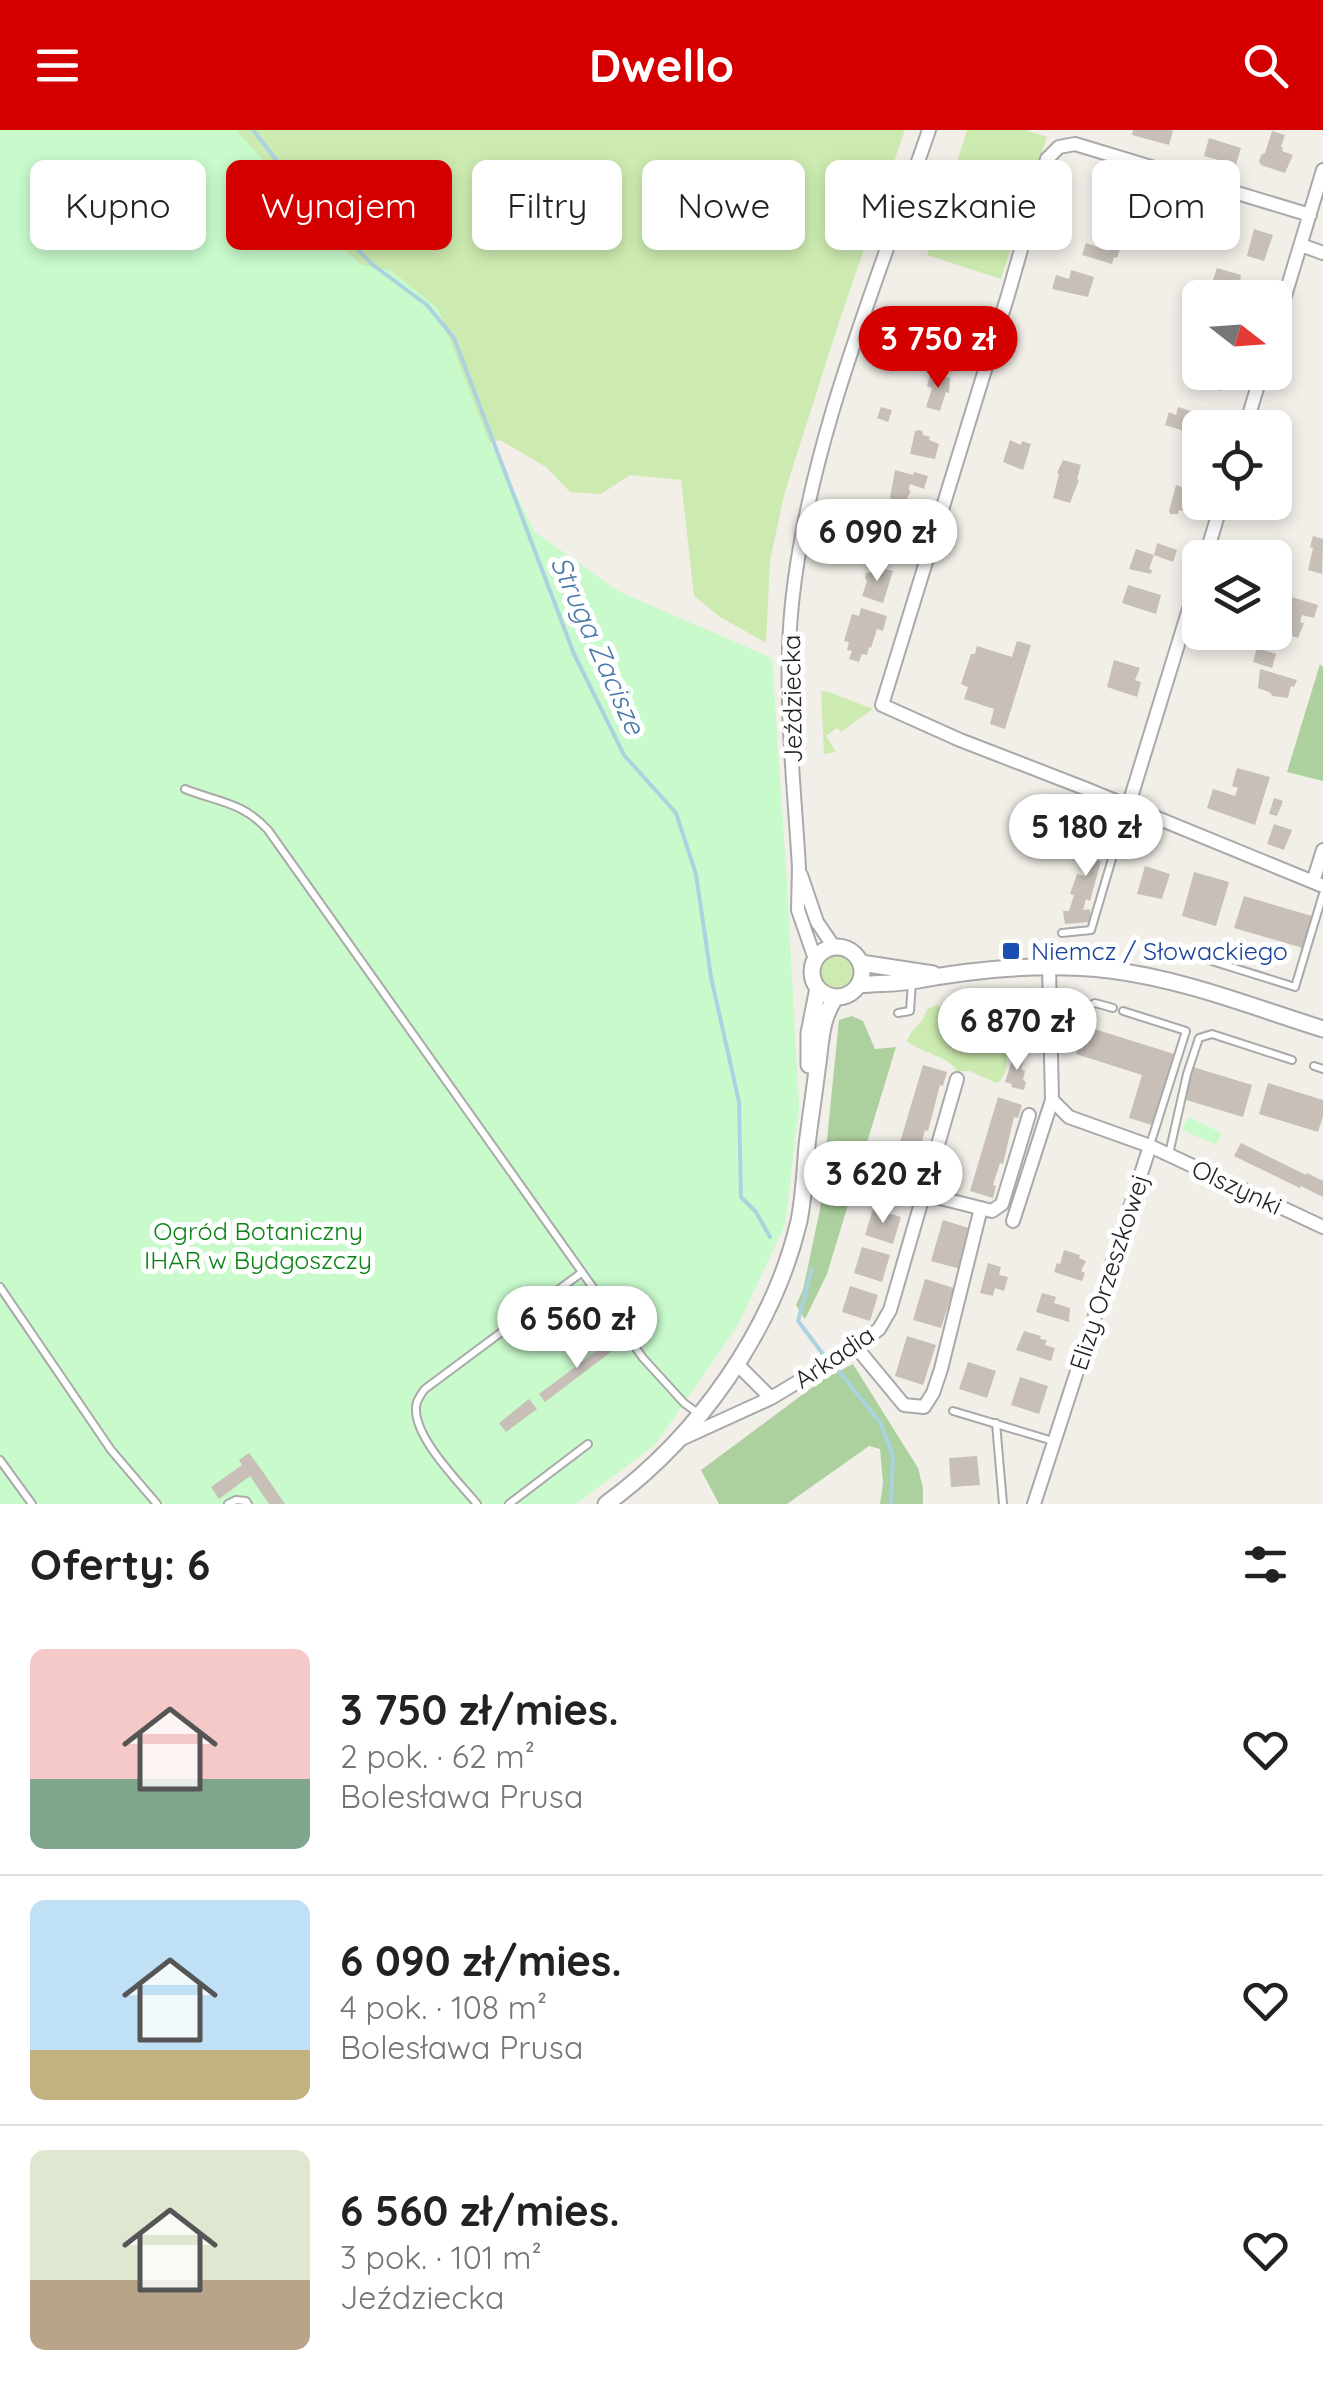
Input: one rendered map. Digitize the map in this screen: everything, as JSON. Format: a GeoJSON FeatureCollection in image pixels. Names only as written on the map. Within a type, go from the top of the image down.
{"type":"FeatureCollection","features":[{"type":"Feature","properties":{"kind":"street","name":"Jeździecka"},"geometry":{"type":"LineString","coordinates":[[816,959],[798,910],[788,666],[804,518],[849,362],[930,130]]}},
{"type":"Feature","properties":{"kind":"street"},"geometry":{"type":"LineString","coordinates":[[1310,214],[1075,144],[1059,147],[1047,158],[882,705],[1320,887],[1323,850]]}},
{"type":"Feature","properties":{"kind":"street"},"geometry":{"type":"LineString","coordinates":[[1290,280],[1323,170]]}},
{"type":"Feature","properties":{"kind":"street"},"geometry":{"type":"LineString","coordinates":[[1301,245],[1323,253]]}},
{"type":"Feature","properties":{"kind":"street"},"geometry":{"type":"LineString","coordinates":[[1128,807],[1182,632]]}},
{"type":"Feature","properties":{"kind":"street","name":"Jeździecka"},"geometry":{"type":"LineString","coordinates":[[799,868],[817,922],[834,946]]}},
{"type":"Feature","properties":{"kind":"street"},"geometry":{"type":"LineString","coordinates":[[834,946],[850,950],[861,963],[859,985],[846,996],[826,994],[812,976],[816,959],[834,946]]}},
{"type":"Feature","properties":{"kind":"street"},"geometry":{"type":"LineString","coordinates":[[861,963],[937,974]]}},
{"type":"Feature","properties":{"kind":"street"},"geometry":{"type":"LineString","coordinates":[[859,985],[912,981],[937,974],[1049,966],[1111,970],[1190,986],[1323,1029]]}},
{"type":"Feature","properties":{"kind":"street"},"geometry":{"type":"LineString","coordinates":[[1012,1221],[1052,1100],[1049,966]]}},
{"type":"Feature","properties":{"kind":"street"},"geometry":{"type":"LineString","coordinates":[[813,1089],[809,1034],[818,988]]}},
{"type":"Feature","properties":{"kind":"street"},"geometry":{"type":"LineString","coordinates":[[606,1504],[648,1470],[700,1414],[767,1311],[800,1217],[813,1089],[824,1025],[836,997]]}},
{"type":"Feature","properties":{"kind":"street","name":"Arkadia"},"geometry":{"type":"LineString","coordinates":[[677,1441],[770,1398],[879,1330],[890,1310],[957,1079]]}},
{"type":"Feature","properties":{"kind":"street","name":"Elizy Orzeszkowej"},"geometry":{"type":"LineString","coordinates":[[1034,1504],[1150,1146],[1069,1118],[1052,1100]]}},
{"type":"Feature","properties":{"kind":"street"},"geometry":{"type":"LineString","coordinates":[[924,1194],[992,1211],[1002,1204],[1029,1116]]}},
{"type":"Feature","properties":{"kind":"street","name":"Olszynki"},"geometry":{"type":"LineString","coordinates":[[1150,1146],[1323,1227]]}},
{"type":"Feature","properties":{"kind":"street"},"geometry":{"type":"LineString","coordinates":[[856,1347],[904,1405],[924,1406],[941,1369],[981,1208]]}},
{"type":"Feature","properties":{"kind":"street","name":"Arkadia"},"geometry":{"type":"LineString","coordinates":[[736,1363],[770,1398]]}},
{"type":"Feature","properties":{"kind":"lane"},"geometry":{"type":"LineString","coordinates":[[184,789],[240,807],[268,830],[643,1358],[684,1403],[700,1414]]}},
{"type":"Feature","properties":{"kind":"lane"},"geometry":{"type":"LineString","coordinates":[[1062,933],[1091,930],[1128,807]]}},
{"type":"Feature","properties":{"kind":"lane"},"geometry":{"type":"LineString","coordinates":[[1170,948],[1296,987],[1320,887]]}},
{"type":"Feature","properties":{"kind":"lane"},"geometry":{"type":"LineString","coordinates":[[898,1013],[910,1011],[912,981]]}},
{"type":"Feature","properties":{"kind":"lane"},"geometry":{"type":"LineString","coordinates":[[1050,1021],[1095,1003],[1113,1008]]}},
{"type":"Feature","properties":{"kind":"lane"},"geometry":{"type":"LineString","coordinates":[[1123,1010],[1186,1030],[1150,1146]]}},
{"type":"Feature","properties":{"kind":"lane"},"geometry":{"type":"LineString","coordinates":[[1169,1155],[1172,1130],[1198,1038],[1212,1034],[1292,1060]]}},
{"type":"Feature","properties":{"kind":"lane"},"geometry":{"type":"LineString","coordinates":[[1314,1066],[1323,1069]]}},
{"type":"Feature","properties":{"kind":"lane"},"geometry":{"type":"LineString","coordinates":[[477,1504],[422,1433],[416,1416],[417,1401],[425,1389],[581,1273]]}},
{"type":"Feature","properties":{"kind":"lane"},"geometry":{"type":"LineString","coordinates":[[0,1287],[111,1450],[157,1504]]}},
{"type":"Feature","properties":{"kind":"lane"},"geometry":{"type":"LineString","coordinates":[[954,1411],[1054,1441]]}},
{"type":"Feature","properties":{"kind":"lane"},"geometry":{"type":"LineString","coordinates":[[996,1424],[1004,1504]]}},
{"type":"Feature","properties":{"kind":"lane"},"geometry":{"type":"LineString","coordinates":[[509,1504],[588,1444]]}},
{"type":"Feature","properties":{"kind":"lane"},"geometry":{"type":"LineString","coordinates":[[0,1460],[32,1504]]}},
{"type":"Feature","properties":{"kind":"lane"},"geometry":{"type":"LineString","coordinates":[[228,1504],[236,1500],[248,1504]]}},
{"type":"Feature","properties":{"kind":"green space"},"geometry":{"type":"Polygon","coordinates":[[[0,130],[905,130],[895,160],[825,160],[825,250],[864,250],[784,495],[770,561],[766,643],[720,617],[694,596],[681,480],[630,475],[601,494],[570,492],[546,467],[500,440],[475,446],[0,1504],[0,130]]]}},
{"type":"Feature","properties":{"kind":"green space","name":"Ogród Botaniczny IHAR w Bydgoszczy"},"geometry":{"type":"Polygon","coordinates":[[[0,130],[236,130],[263,160],[226,160],[226,250],[345,250],[362,265],[392,271],[438,309],[487,437],[535,532],[618,591],[772,658],[799,1108],[785,1225],[738,1325],[655,1445],[576,1504],[0,1504],[0,130]]]}},
{"type":"Feature","properties":{"kind":"green space"},"geometry":{"type":"Polygon","coordinates":[[[967,130],[1025,130],[1047,137],[1040,160],[957,160],[967,130]]]}},
{"type":"Feature","properties":{"kind":"green space"},"geometry":{"type":"Polygon","coordinates":[[[929,250],[1010,250],[1001,279],[927,255],[929,250]]]}},
{"type":"Feature","properties":{"kind":"green space"},"geometry":{"type":"Polygon","coordinates":[[[1320,664],[1323,667],[1323,781],[1287,772],[1320,664]]]}},
{"type":"Feature","properties":{"kind":"green space"},"geometry":{"type":"Polygon","coordinates":[[[821,691],[873,709],[841,732],[837,728],[826,736],[836,752],[824,754],[821,691]]]}},
{"type":"Feature","properties":{"kind":"green space"},"geometry":{"type":"Polygon","coordinates":[[[837,954],[849,959],[854,971],[849,983],[837,988],[825,983],[820,971],[825,959],[837,954]]]}},
{"type":"Feature","properties":{"kind":"green space"},"geometry":{"type":"Polygon","coordinates":[[[1029,987],[1035,999],[1033,1014],[1010,1047],[1005,1072],[997,1083],[969,1071],[957,1071],[907,1041],[927,1009],[936,1005],[950,1008],[982,996],[1009,1000],[1029,987]]]}},
{"type":"Feature","properties":{"kind":"green space"},"geometry":{"type":"Polygon","coordinates":[[[852,1016],[863,1021],[875,1049],[896,1047],[827,1274],[805,1319],[796,1305],[803,1290],[820,1209],[839,1020],[852,1016]]]}},
{"type":"Feature","properties":{"kind":"green space"},"geometry":{"type":"Polygon","coordinates":[[[1188,1117],[1222,1133],[1216,1145],[1182,1130],[1188,1117]]]}},
{"type":"Feature","properties":{"kind":"green space"},"geometry":{"type":"Polygon","coordinates":[[[853,1364],[918,1468],[923,1504],[880,1504],[880,1449],[869,1446],[787,1504],[719,1504],[701,1470],[822,1380],[853,1364]]]}},
{"type":"Feature","properties":{"kind":"building"},"geometry":{"type":"Polygon","coordinates":[[[1133,130],[1173,131],[1169,145],[1132,135],[1133,130]]]}},
{"type":"Feature","properties":{"kind":"building"},"geometry":{"type":"Polygon","coordinates":[[[1272,131],[1285,135],[1282,151],[1293,155],[1285,173],[1259,161],[1272,131]]]}},
{"type":"Feature","properties":{"kind":"building"},"geometry":{"type":"Polygon","coordinates":[[[1209,138],[1241,148],[1237,160],[1204,156],[1209,138]]]}},
{"type":"Feature","properties":{"kind":"building"},"geometry":{"type":"Polygon","coordinates":[[[1254,229],[1273,235],[1264,261],[1247,256],[1254,229]]]}},
{"type":"Feature","properties":{"kind":"building"},"geometry":{"type":"Polygon","coordinates":[[[1086,243],[1092,245],[1092,250],[1120,250],[1117,258],[1112,264],[1082,255],[1086,243]]]}},
{"type":"Feature","properties":{"kind":"building"},"geometry":{"type":"Polygon","coordinates":[[[1217,268],[1241,275],[1240,280],[1213,280],[1217,268]]]}},
{"type":"Feature","properties":{"kind":"building"},"geometry":{"type":"Polygon","coordinates":[[[1071,270],[1094,277],[1088,297],[1052,289],[1056,275],[1069,279],[1071,270]]]}},
{"type":"Feature","properties":{"kind":"building"},"geometry":{"type":"Polygon","coordinates":[[[933,321],[961,330],[958,341],[966,343],[961,360],[925,350],[933,321]]]}},
{"type":"Feature","properties":{"kind":"building"},"geometry":{"type":"Polygon","coordinates":[[[936,373],[950,378],[949,393],[946,392],[940,411],[926,407],[932,388],[927,386],[930,375],[935,377],[936,373]]]}},
{"type":"Feature","properties":{"kind":"building"},"geometry":{"type":"Polygon","coordinates":[[[881,407],[892,410],[888,422],[877,418],[881,407]]]}},
{"type":"Feature","properties":{"kind":"building"},"geometry":{"type":"Polygon","coordinates":[[[1178,407],[1188,410],[1182,410],[1182,430],[1165,425],[1169,412],[1176,415],[1178,407]]]}},
{"type":"Feature","properties":{"kind":"building"},"geometry":{"type":"Polygon","coordinates":[[[915,431],[939,444],[935,459],[910,454],[915,431]]]}},
{"type":"Feature","properties":{"kind":"building"},"geometry":{"type":"Polygon","coordinates":[[[1010,440],[1031,444],[1023,470],[1003,462],[1010,440]]]}},
{"type":"Feature","properties":{"kind":"building"},"geometry":{"type":"Polygon","coordinates":[[[1063,460],[1081,465],[1070,503],[1053,498],[1063,460]]]}},
{"type":"Feature","properties":{"kind":"building"},"geometry":{"type":"Polygon","coordinates":[[[895,470],[928,476],[924,489],[910,484],[905,502],[890,498],[895,470]]]}},
{"type":"Feature","properties":{"kind":"building"},"geometry":{"type":"Polygon","coordinates":[[[1176,485],[1182,487],[1182,511],[1170,514],[1169,511],[1176,485]]]}},
{"type":"Feature","properties":{"kind":"building"},"geometry":{"type":"Polygon","coordinates":[[[884,515],[906,522],[905,543],[900,542],[898,550],[883,551],[882,545],[875,543],[884,515]]]}},
{"type":"Feature","properties":{"kind":"building"},"geometry":{"type":"Polygon","coordinates":[[[1313,536],[1323,539],[1322,574],[1308,570],[1313,536]]]}},
{"type":"Feature","properties":{"kind":"building"},"geometry":{"type":"Polygon","coordinates":[[[1157,543],[1177,550],[1173,562],[1154,555],[1157,543]]]}},
{"type":"Feature","properties":{"kind":"building"},"geometry":{"type":"Polygon","coordinates":[[[1136,549],[1154,555],[1151,574],[1129,569],[1136,549]]]}},
{"type":"Feature","properties":{"kind":"building"},"geometry":{"type":"Polygon","coordinates":[[[872,565],[893,571],[883,603],[862,596],[866,573],[872,565]]]}},
{"type":"Feature","properties":{"kind":"building"},"geometry":{"type":"Polygon","coordinates":[[[1128,585],[1161,595],[1156,614],[1122,603],[1128,585]]]}},
{"type":"Feature","properties":{"kind":"building"},"geometry":{"type":"Polygon","coordinates":[[[1292,597],[1318,605],[1314,618],[1302,615],[1300,622],[1304,623],[1298,638],[1292,636],[1292,597]]]}},
{"type":"Feature","properties":{"kind":"building"},"geometry":{"type":"Polygon","coordinates":[[[861,608],[887,616],[883,631],[877,629],[871,648],[859,662],[849,659],[852,651],[847,650],[849,642],[844,641],[852,614],[859,616],[861,608]]]}},
{"type":"Feature","properties":{"kind":"building"},"geometry":{"type":"Polygon","coordinates":[[[1017,641],[1031,645],[1005,729],[990,724],[994,709],[964,699],[968,687],[961,684],[977,646],[1012,657],[1017,641]]]}},
{"type":"Feature","properties":{"kind":"building"},"geometry":{"type":"Polygon","coordinates":[[[1256,650],[1276,654],[1272,668],[1253,662],[1256,650]]]}},
{"type":"Feature","properties":{"kind":"building"},"geometry":{"type":"Polygon","coordinates":[[[1114,660],[1140,668],[1135,680],[1141,682],[1137,697],[1107,687],[1114,660]]]}},
{"type":"Feature","properties":{"kind":"building"},"geometry":{"type":"Polygon","coordinates":[[[1260,669],[1297,680],[1288,698],[1258,688],[1260,669]]]}},
{"type":"Feature","properties":{"kind":"building"},"geometry":{"type":"Polygon","coordinates":[[[1237,768],[1270,777],[1255,825],[1207,808],[1213,789],[1235,796],[1238,788],[1232,786],[1237,768]]]}},
{"type":"Feature","properties":{"kind":"building"},"geometry":{"type":"Polygon","coordinates":[[[1274,798],[1283,801],[1277,816],[1269,814],[1274,798]]]}},
{"type":"Feature","properties":{"kind":"building"},"geometry":{"type":"Polygon","coordinates":[[[1274,824],[1292,830],[1284,850],[1267,844],[1274,824]]]}},
{"type":"Feature","properties":{"kind":"building"},"geometry":{"type":"Polygon","coordinates":[[[1088,828],[1108,834],[1090,901],[1086,899],[1083,910],[1090,909],[1091,922],[1065,924],[1063,911],[1069,911],[1077,874],[1085,876],[1089,864],[1084,857],[1088,828]]]}},
{"type":"Feature","properties":{"kind":"building"},"geometry":{"type":"Polygon","coordinates":[[[1145,866],[1170,874],[1162,899],[1137,894],[1145,866]]]}},
{"type":"Feature","properties":{"kind":"building"},"geometry":{"type":"Polygon","coordinates":[[[1194,872],[1229,882],[1216,926],[1182,916],[1194,872]]]}},
{"type":"Feature","properties":{"kind":"building"},"geometry":{"type":"Polygon","coordinates":[[[1244,896],[1312,916],[1303,948],[1234,928],[1244,896]]]}},
{"type":"Feature","properties":{"kind":"building"},"geometry":{"type":"Polygon","coordinates":[[[1085,1026],[1174,1054],[1152,1125],[1129,1118],[1142,1075],[1076,1054],[1085,1026]]]}},
{"type":"Feature","properties":{"kind":"building"},"geometry":{"type":"Polygon","coordinates":[[[1014,1054],[1025,1057],[1021,1069],[1025,1071],[1024,1090],[1005,1082],[1014,1054]]]}},
{"type":"Feature","properties":{"kind":"building"},"geometry":{"type":"Polygon","coordinates":[[[923,1065],[947,1072],[928,1131],[925,1130],[918,1166],[895,1159],[923,1065]]]}},
{"type":"Feature","properties":{"kind":"building"},"geometry":{"type":"Polygon","coordinates":[[[1193,1067],[1252,1085],[1243,1117],[1183,1099],[1193,1067]]]}},
{"type":"Feature","properties":{"kind":"building"},"geometry":{"type":"Polygon","coordinates":[[[1268,1083],[1323,1100],[1318,1132],[1259,1114],[1268,1083]]]}},
{"type":"Feature","properties":{"kind":"building"},"geometry":{"type":"Polygon","coordinates":[[[998,1097],[1022,1105],[1018,1118],[1014,1117],[1003,1164],[1000,1163],[993,1185],[993,1198],[970,1191],[998,1097]]]}},
{"type":"Feature","properties":{"kind":"building"},"geometry":{"type":"Polygon","coordinates":[[[1241,1143],[1323,1181],[1323,1197],[1234,1156],[1241,1143]]]}},
{"type":"Feature","properties":{"kind":"building"},"geometry":{"type":"Polygon","coordinates":[[[885,1170],[914,1179],[906,1205],[878,1196],[885,1170]]]}},
{"type":"Feature","properties":{"kind":"building"},"geometry":{"type":"Polygon","coordinates":[[[873,1209],[901,1217],[893,1244],[865,1235],[873,1209]]]}},
{"type":"Feature","properties":{"kind":"building"},"geometry":{"type":"Polygon","coordinates":[[[943,1220],[972,1229],[960,1269],[931,1261],[943,1220]]]}},
{"type":"Feature","properties":{"kind":"building"},"geometry":{"type":"Polygon","coordinates":[[[862,1247],[890,1255],[882,1282],[854,1273],[862,1247]]]}},
{"type":"Feature","properties":{"kind":"building"},"geometry":{"type":"Polygon","coordinates":[[[1064,1250],[1086,1261],[1082,1281],[1054,1272],[1064,1250]]]}},
{"type":"Feature","properties":{"kind":"building"},"geometry":{"type":"Polygon","coordinates":[[[988,1263],[1001,1267],[999,1275],[1008,1277],[1004,1291],[995,1288],[993,1296],[980,1293],[988,1263]]]}},
{"type":"Feature","properties":{"kind":"building"},"geometry":{"type":"Polygon","coordinates":[[[925,1279],[954,1288],[941,1328],[913,1320],[925,1279]]]}},
{"type":"Feature","properties":{"kind":"building"},"geometry":{"type":"Polygon","coordinates":[[[850,1286],[878,1295],[870,1321],[842,1312],[850,1286]]]}},
{"type":"Feature","properties":{"kind":"building"},"geometry":{"type":"Polygon","coordinates":[[[1042,1293],[1056,1297],[1054,1303],[1070,1308],[1069,1322],[1036,1312],[1042,1293]]]}},
{"type":"Feature","properties":{"kind":"building"},"geometry":{"type":"Polygon","coordinates":[[[595,1320],[602,1328],[569,1355],[563,1347],[595,1320]]]}},
{"type":"Feature","properties":{"kind":"building"},"geometry":{"type":"Polygon","coordinates":[[[1024,1331],[1041,1336],[1040,1339],[1047,1340],[1045,1345],[1055,1348],[1051,1361],[1016,1350],[1024,1331]]]}},
{"type":"Feature","properties":{"kind":"building"},"geometry":{"type":"Polygon","coordinates":[[[907,1336],[936,1345],[923,1385],[895,1376],[907,1336]]]}},
{"type":"Feature","properties":{"kind":"building"},"geometry":{"type":"Polygon","coordinates":[[[611,1340],[616,1348],[545,1402],[539,1394],[611,1340]]]}},
{"type":"Feature","properties":{"kind":"building"},"geometry":{"type":"Polygon","coordinates":[[[968,1362],[996,1371],[987,1398],[959,1389],[968,1362]]]}},
{"type":"Feature","properties":{"kind":"building"},"geometry":{"type":"Polygon","coordinates":[[[1020,1377],[1048,1386],[1039,1414],[1011,1405],[1020,1377]]]}},
{"type":"Feature","properties":{"kind":"building"},"geometry":{"type":"Polygon","coordinates":[[[529,1399],[537,1409],[506,1432],[499,1423],[529,1399]]]}},
{"type":"Feature","properties":{"kind":"building"},"geometry":{"type":"Polygon","coordinates":[[[249,1453],[285,1504],[269,1504],[250,1476],[219,1499],[211,1487],[242,1465],[239,1460],[249,1453]]]}},
{"type":"Feature","properties":{"kind":"building"},"geometry":{"type":"Polygon","coordinates":[[[977,1456],[980,1485],[951,1487],[949,1458],[977,1456]]]}},
{"type":"Feature","properties":{"kind":"waterway","name":"Struga Zacisze"},"geometry":{"type":"LineString","coordinates":[[253,130],[302,193],[373,265],[427,305],[454,338],[574,654],[624,755],[676,813],[696,874],[711,977],[739,1102],[741,1197],[756,1212],[770,1237]]}},
{"type":"Feature","properties":{"kind":"waterway","name":"Struga Zacisze"},"geometry":{"type":"LineString","coordinates":[[812,1269],[798,1321],[823,1354]]}},
{"type":"Feature","properties":{"kind":"waterway","name":"Struga Zacisze"},"geometry":{"type":"LineString","coordinates":[[838,1370],[880,1422],[893,1456],[891,1504]]}},
{"type":"Feature","properties":{"kind":"place","name":"Niemcz / Słowackiego"},"geometry":{"type":"Point","coordinates":[1011,951]}}]}
